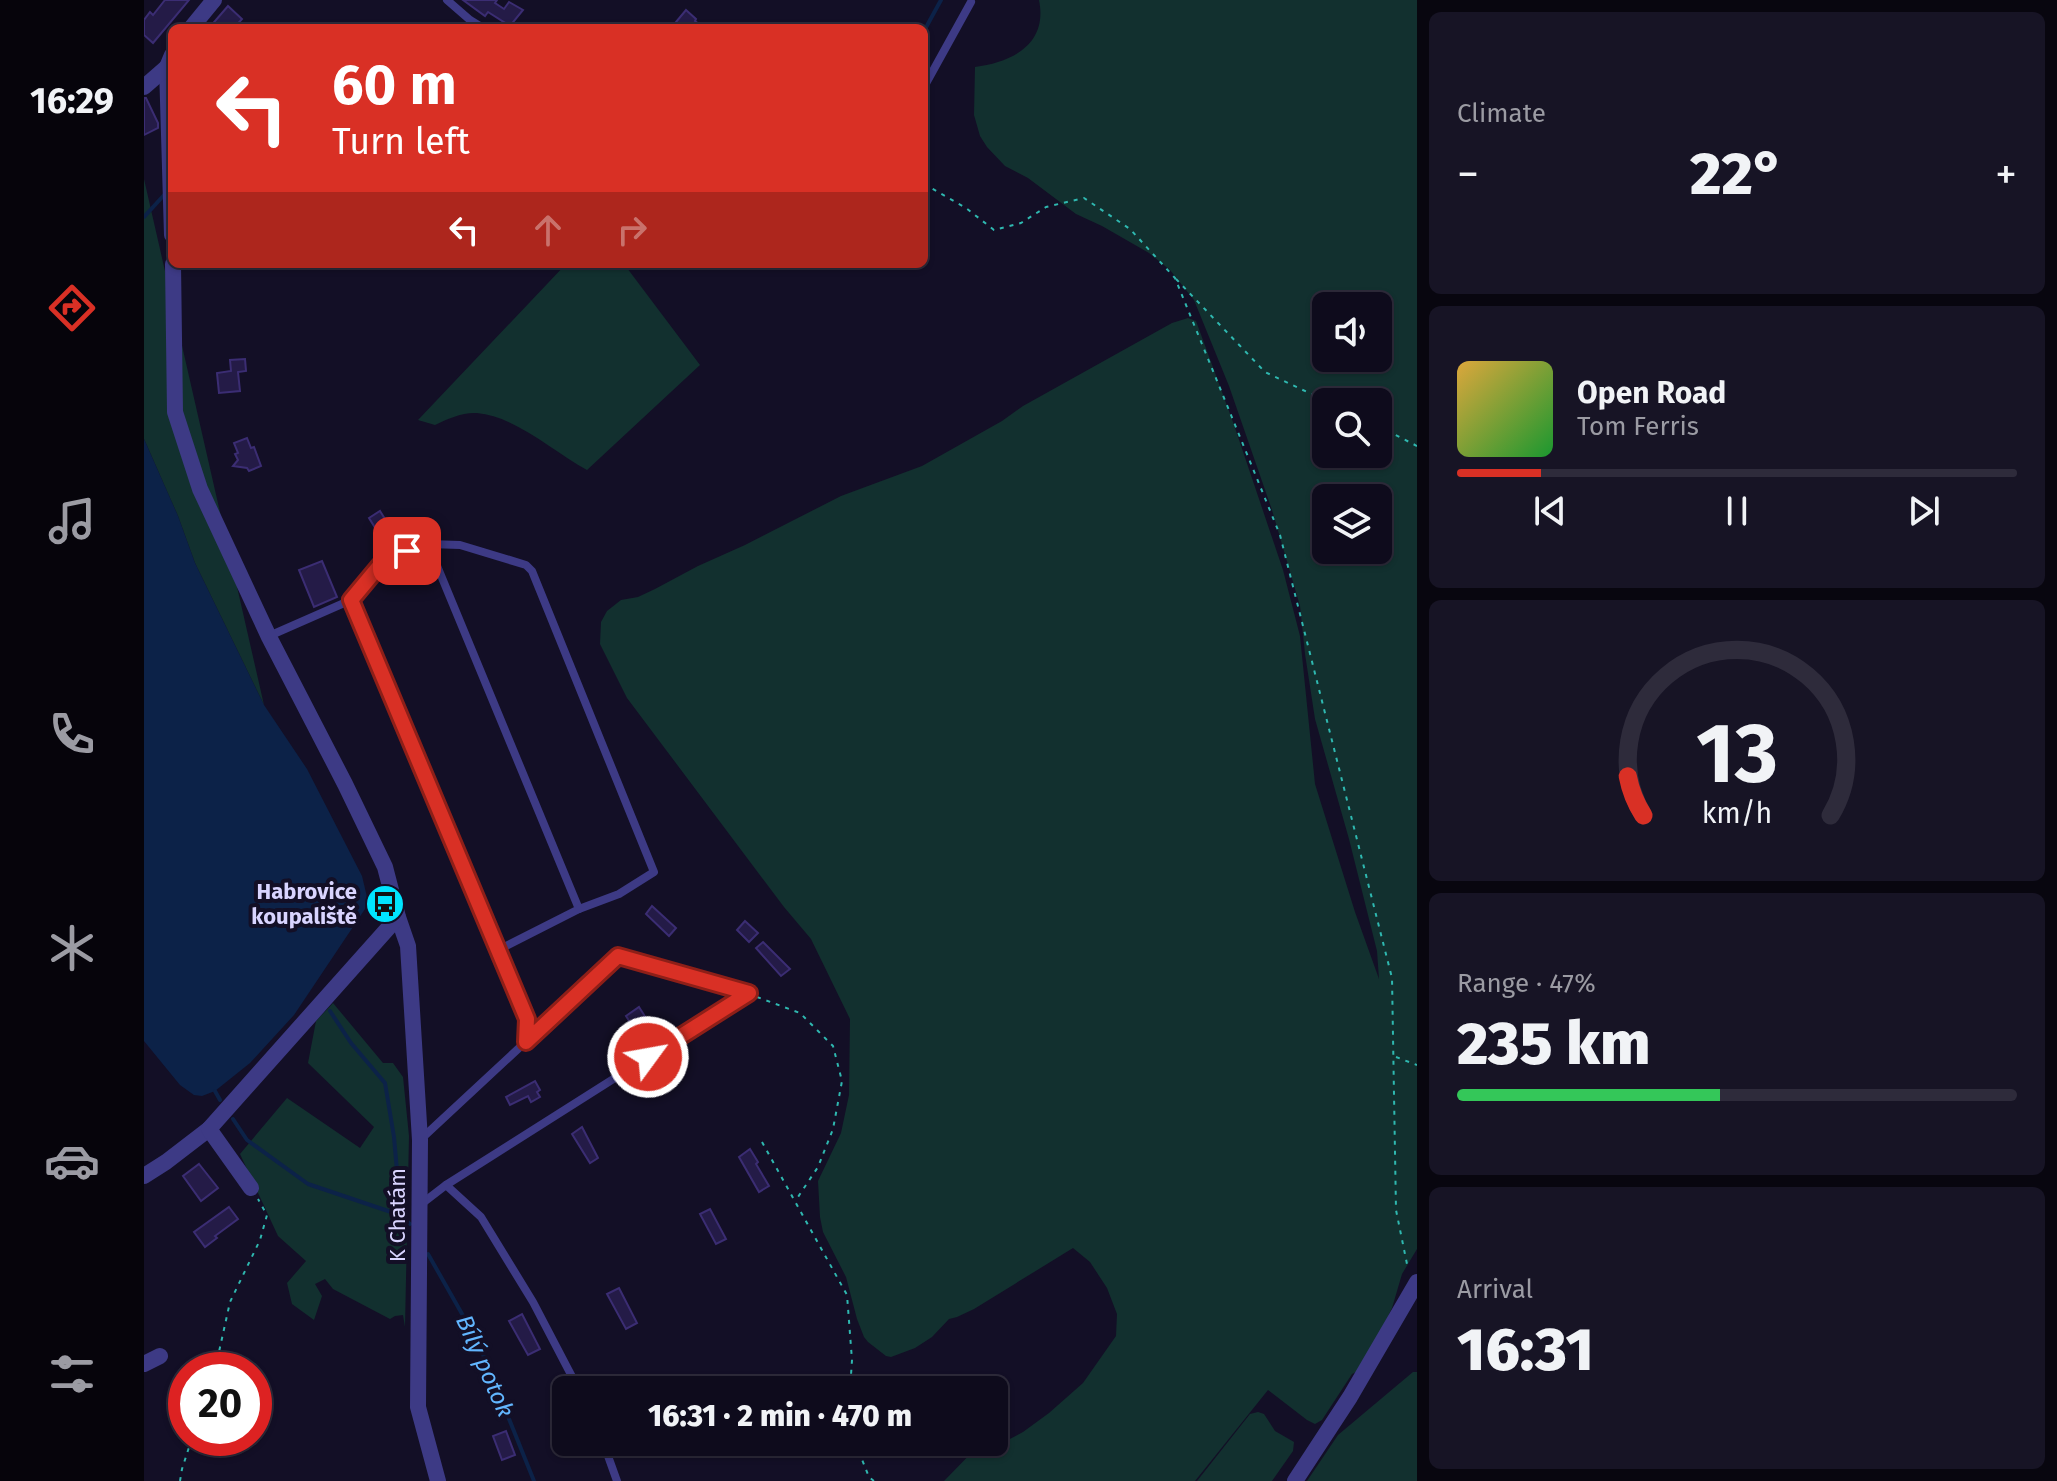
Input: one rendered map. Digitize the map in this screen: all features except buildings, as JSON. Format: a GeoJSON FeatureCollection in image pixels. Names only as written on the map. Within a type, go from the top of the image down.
{"type":"FeatureCollection","features":[{"type":"Feature","properties":{"kind":"street"},"geometry":{"type":"LineString","coordinates":[[194,24],[214,0]]}},
{"type":"Feature","properties":{"kind":"street"},"geometry":{"type":"LineString","coordinates":[[144,87],[168,63]]}},
{"type":"Feature","properties":{"kind":"street","name":"K Chatám"},"geometry":{"type":"LineString","coordinates":[[173,268],[175,412],[200,489],[269,637],[385,867],[408,946],[420,1140],[418,1407],[438,1481]]}},
{"type":"Feature","properties":{"kind":"street"},"geometry":{"type":"LineString","coordinates":[[144,1176],[209,1129],[398,917]]}},
{"type":"Feature","properties":{"kind":"street"},"geometry":{"type":"LineString","coordinates":[[209,1129],[251,1188]]}},
{"type":"Feature","properties":{"kind":"street"},"geometry":{"type":"LineString","coordinates":[[1295,1481],[1415,1290]]}},
{"type":"Feature","properties":{"kind":"street"},"geometry":{"type":"LineString","coordinates":[[144,1364],[160,1356]]}},
{"type":"Feature","properties":{"kind":"lane"},"geometry":{"type":"LineString","coordinates":[[447,0],[476,24]]}},
{"type":"Feature","properties":{"kind":"lane"},"geometry":{"type":"LineString","coordinates":[[928,80],[971,2]]}},
{"type":"Feature","properties":{"kind":"lane"},"geometry":{"type":"LineString","coordinates":[[269,637],[351,600],[386,558],[428,544],[460,545],[526,565],[532,571],[654,872],[619,894],[579,909],[498,950]]}},
{"type":"Feature","properties":{"kind":"lane"},"geometry":{"type":"LineString","coordinates":[[428,544],[579,909]]}},
{"type":"Feature","properties":{"kind":"lane"},"geometry":{"type":"LineString","coordinates":[[351,600],[527,1019],[526,1042]]}},
{"type":"Feature","properties":{"kind":"lane"},"geometry":{"type":"LineString","coordinates":[[420,1140],[618,956],[749,993]]}},
{"type":"Feature","properties":{"kind":"lane"},"geometry":{"type":"LineString","coordinates":[[419,1205],[749,993]]}},
{"type":"Feature","properties":{"kind":"lane"},"geometry":{"type":"LineString","coordinates":[[446,1185],[481,1217],[533,1302],[572,1376]]}},
{"type":"Feature","properties":{"kind":"lane"},"geometry":{"type":"LineString","coordinates":[[608,1456],[617,1481]]}},
{"type":"Feature","properties":{"kind":"path"},"geometry":{"type":"LineString","coordinates":[[928,186],[966,208],[994,230],[1021,223],[1046,207],[1084,198],[1130,229],[1265,372],[1312,394]]}},
{"type":"Feature","properties":{"kind":"path"},"geometry":{"type":"LineString","coordinates":[[1175,278],[1280,535],[1392,978],[1396,1210],[1415,1290]]}},
{"type":"Feature","properties":{"kind":"path"},"geometry":{"type":"LineString","coordinates":[[1392,433],[1417,446]]}},
{"type":"Feature","properties":{"kind":"path"},"geometry":{"type":"LineString","coordinates":[[749,993],[800,1013],[833,1046],[842,1081],[833,1129],[818,1167],[795,1201]]}},
{"type":"Feature","properties":{"kind":"path"},"geometry":{"type":"LineString","coordinates":[[1394,1056],[1417,1065]]}},
{"type":"Feature","properties":{"kind":"path"},"geometry":{"type":"LineString","coordinates":[[762,1142],[847,1295],[851,1376]]}},
{"type":"Feature","properties":{"kind":"path"},"geometry":{"type":"LineString","coordinates":[[219,1352],[230,1302],[260,1240],[267,1215],[251,1188]]}},
{"type":"Feature","properties":{"kind":"path"},"geometry":{"type":"LineString","coordinates":[[180,1481],[186,1456]]}},
{"type":"Feature","properties":{"kind":"path"},"geometry":{"type":"LineString","coordinates":[[861,1456],[869,1477],[874,1481]]}},
{"type":"Feature","properties":{"kind":"green space"},"geometry":{"type":"Polygon","coordinates":[[[1039,0],[1417,0],[1417,1249],[1402,1274],[1392,1308],[1368,1357],[1352,1374],[1322,1420],[1315,1424],[1307,1420],[1268,1390],[1195,1481],[944,1481],[968,1456],[1008,1456],[1008,1440],[1049,1413],[1083,1383],[1116,1336],[1117,1314],[1107,1288],[1090,1262],[1073,1248],[974,1309],[949,1319],[932,1337],[915,1348],[886,1356],[864,1337],[846,1277],[823,1232],[818,1181],[841,1133],[849,1095],[850,1019],[811,939],[627,698],[600,644],[601,622],[607,611],[621,600],[655,589],[841,496],[922,466],[1172,323],[1188,318],[1196,321],[1283,570],[1300,636],[1315,784],[1379,979],[1377,951],[1315,719],[1300,606],[1272,510],[1229,386],[1194,300],[1170,270],[1149,253],[1076,214],[1028,178],[1005,166],[980,136],[974,115],[975,67],[1014,55],[1033,39],[1038,28],[1039,0]]]}},
{"type":"Feature","properties":{"kind":"green space"},"geometry":{"type":"Polygon","coordinates":[[[144,179],[264,705],[195,563],[144,439],[144,179]]]}},
{"type":"Feature","properties":{"kind":"green space"},"geometry":{"type":"Polygon","coordinates":[[[562,268],[627,268],[700,365],[587,470],[520,428],[491,416],[466,414],[435,425],[418,420],[562,268]]]}},
{"type":"Feature","properties":{"kind":"green space"},"geometry":{"type":"Polygon","coordinates":[[[333,1003],[383,1063],[393,1063],[403,1077],[409,1136],[405,1327],[403,1315],[390,1319],[333,1289],[325,1279],[315,1284],[322,1296],[314,1320],[292,1304],[287,1283],[306,1261],[278,1236],[240,1154],[287,1098],[360,1148],[374,1127],[308,1063],[316,1021],[333,1003]]]}},
{"type":"Feature","properties":{"kind":"green space"},"geometry":{"type":"Polygon","coordinates":[[[1413,1372],[1417,1372],[1417,1481],[1307,1481],[1338,1435],[1413,1372]]]}},
{"type":"Feature","properties":{"kind":"green space"},"geometry":{"type":"Polygon","coordinates":[[[1250,1414],[1264,1414],[1275,1431],[1294,1442],[1293,1451],[1272,1481],[1197,1481],[1250,1414]]]}},
{"type":"Feature","properties":{"kind":"water"},"geometry":{"type":"Polygon","coordinates":[[[144,439],[195,563],[264,705],[307,769],[362,876],[367,897],[365,909],[294,1015],[250,1063],[215,1091],[202,1096],[194,1095],[180,1085],[144,1041],[144,439]]]}},
{"type":"Feature","properties":{"kind":"waterway"},"geometry":{"type":"LineString","coordinates":[[928,24],[941,0]]}},
{"type":"Feature","properties":{"kind":"waterway"},"geometry":{"type":"LineString","coordinates":[[144,217],[165,194]]}},
{"type":"Feature","properties":{"kind":"waterway","name":"Bílý potok"},"geometry":{"type":"LineString","coordinates":[[330,1011],[351,1043],[385,1083],[394,1137],[401,1216],[410,1224]]}},
{"type":"Feature","properties":{"kind":"waterway"},"geometry":{"type":"LineString","coordinates":[[215,1091],[220,1100]]}},
{"type":"Feature","properties":{"kind":"waterway"},"geometry":{"type":"LineString","coordinates":[[233,1119],[247,1140],[308,1184],[400,1215]]}},
{"type":"Feature","properties":{"kind":"waterway","name":"Bílý potok"},"geometry":{"type":"LineString","coordinates":[[428,1254],[478,1342],[534,1481]]}},
{"type":"Feature","properties":{"kind":"place","name":"Habrovice koupaliště"},"geometry":{"type":"Point","coordinates":[385,904]}},
{"type":"Feature","properties":{"kind":"route"},"geometry":{"type":"LineString","coordinates":[[407,551],[386,558],[351,600],[527,1019],[526,1042],[618,956],[749,993],[648,1057]]}}]}
